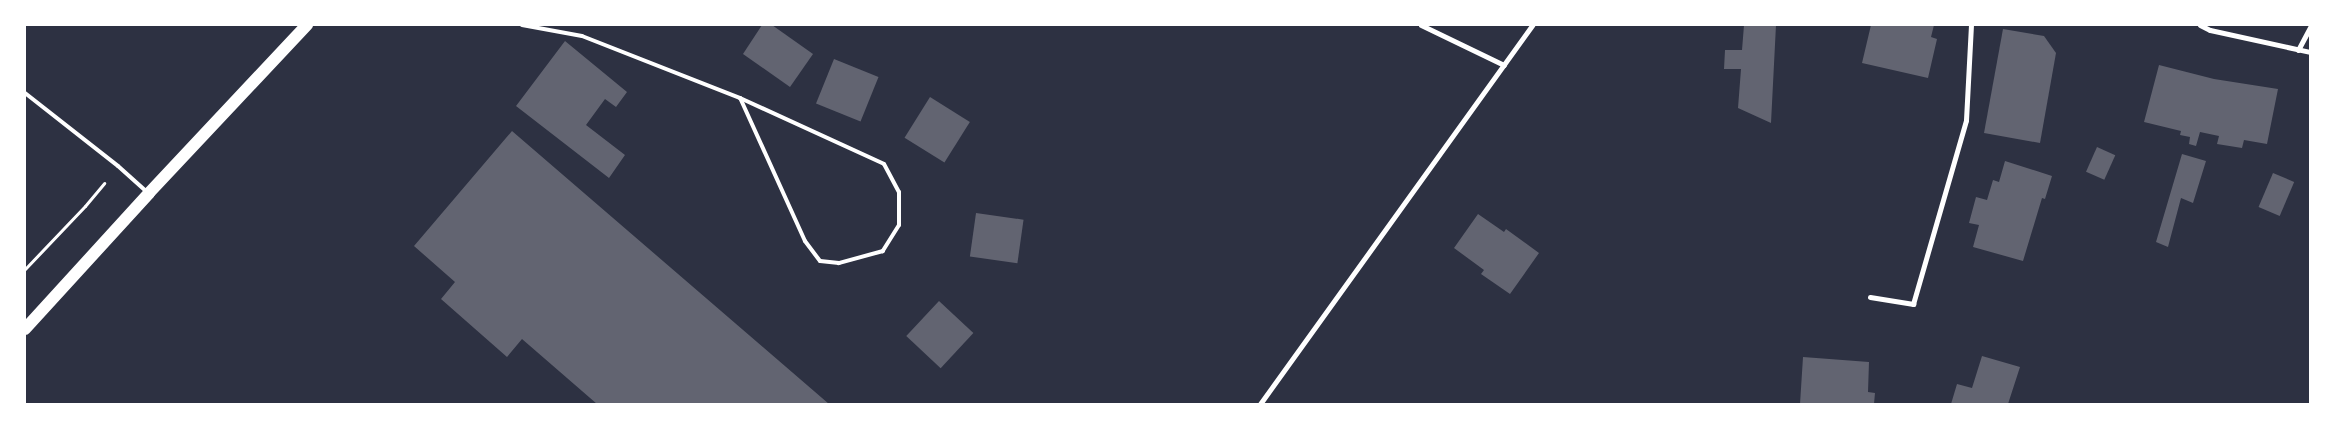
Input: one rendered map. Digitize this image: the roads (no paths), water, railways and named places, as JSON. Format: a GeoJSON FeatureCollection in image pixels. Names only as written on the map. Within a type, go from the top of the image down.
{"type":"FeatureCollection","features":[{"type":"Feature","properties":{"kind":"main road"},"geometry":{"type":"LineString","coordinates":[[25,330],[149,193],[307,25]]}},
{"type":"Feature","properties":{"kind":"street"},"geometry":{"type":"LineString","coordinates":[[1421,25],[1504,65]]}},
{"type":"Feature","properties":{"kind":"street"},"geometry":{"type":"LineString","coordinates":[[1260,404],[1532,25]]}},
{"type":"Feature","properties":{"kind":"street"},"geometry":{"type":"LineString","coordinates":[[1870,297],[1913,304],[1966,120],[1971,25]]}},
{"type":"Feature","properties":{"kind":"street"},"geometry":{"type":"LineString","coordinates":[[2200,25],[2210,30],[2310,52]]}},
{"type":"Feature","properties":{"kind":"street"},"geometry":{"type":"LineString","coordinates":[[2298,50],[2310,27]]}},
{"type":"Feature","properties":{"kind":"lane"},"geometry":{"type":"LineString","coordinates":[[522,25],[582,36],[740,98],[884,164],[900,192],[899,225],[883,251],[839,263],[820,261],[804,241],[740,98]]}},
{"type":"Feature","properties":{"kind":"lane"},"geometry":{"type":"LineString","coordinates":[[25,93],[118,166],[149,193]]}}]}
